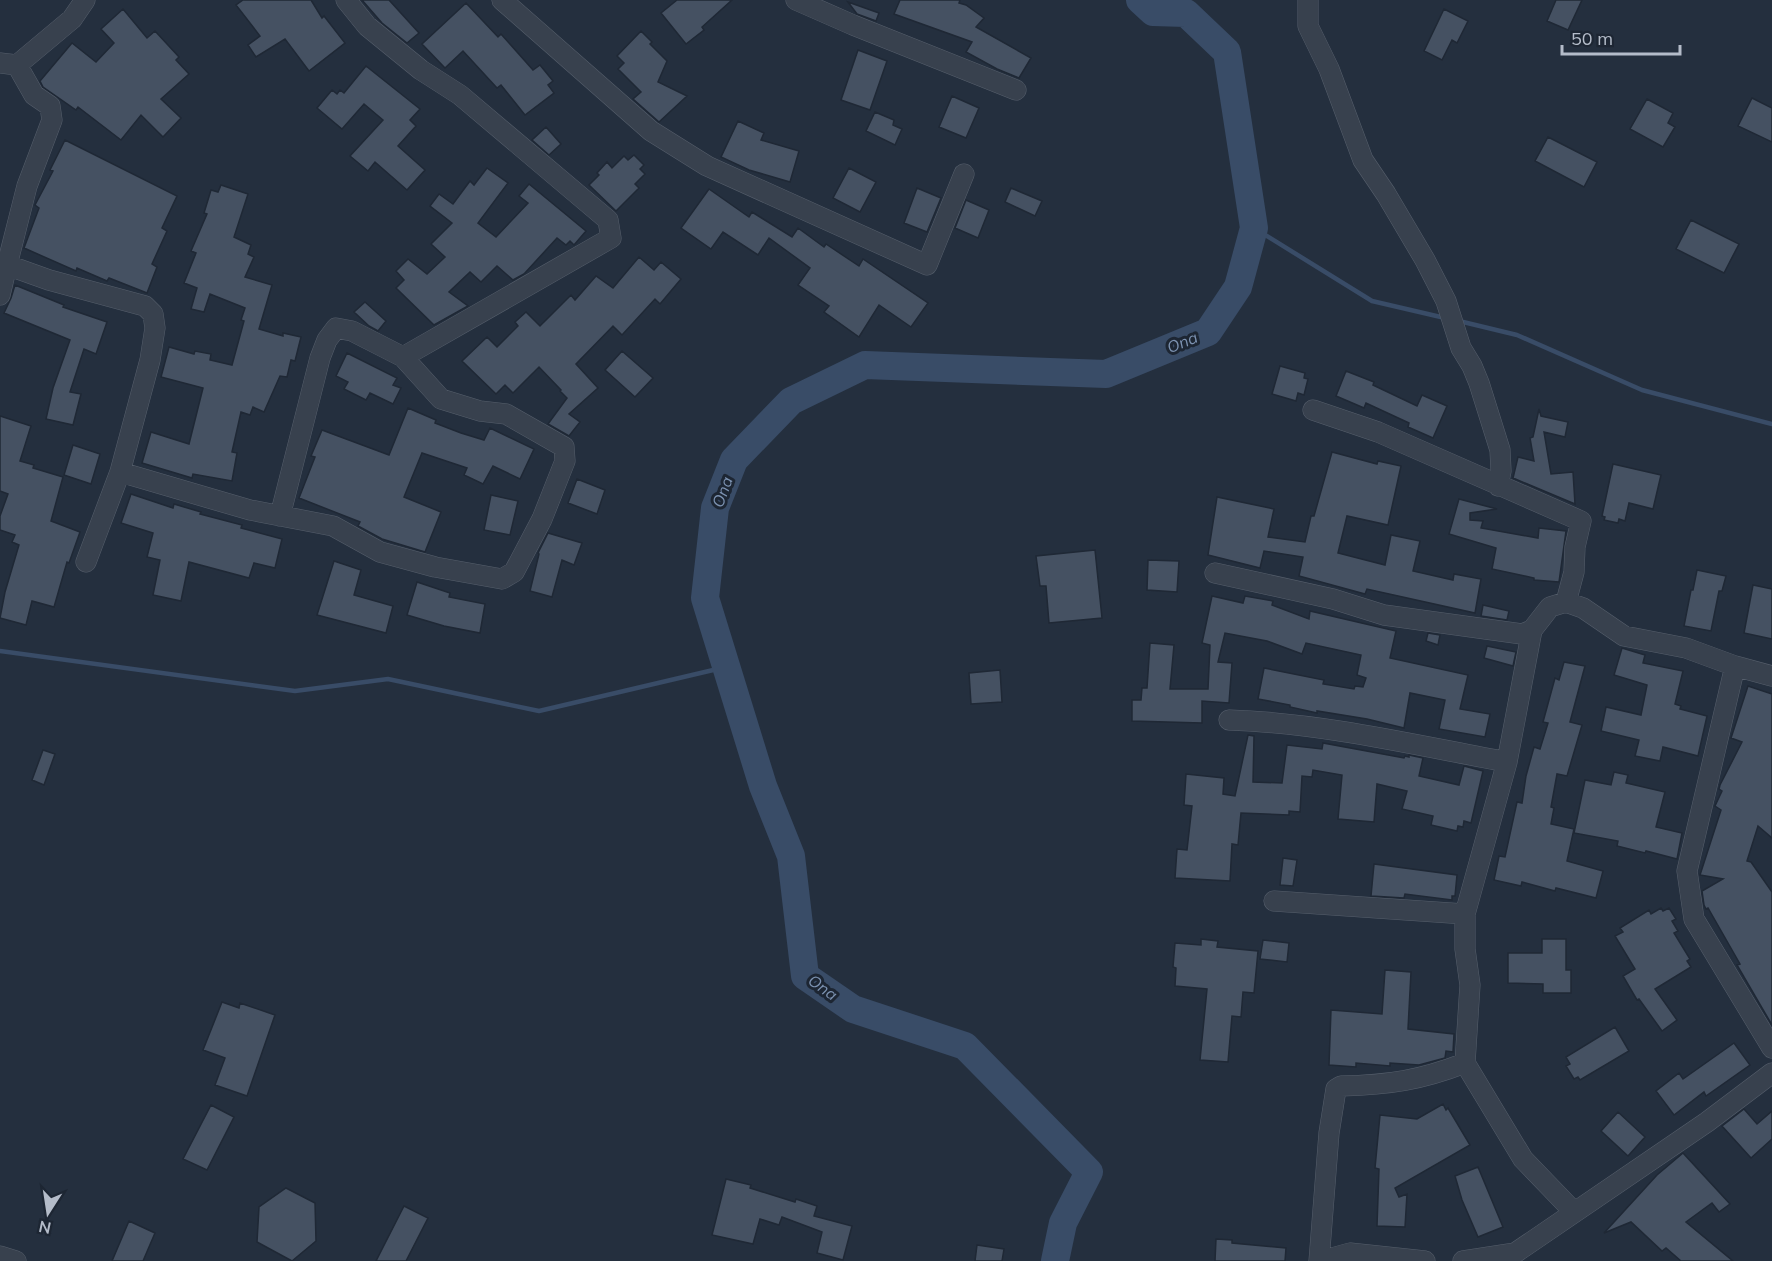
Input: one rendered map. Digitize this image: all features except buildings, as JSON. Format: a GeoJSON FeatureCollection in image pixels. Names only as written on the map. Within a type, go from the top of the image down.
{"type":"FeatureCollection","features":[{"type":"Feature","properties":{"kind":"street"},"geometry":{"type":"LineString","coordinates":[[0,296],[27,186],[52,120],[50,106],[34,95],[9,64],[72,19],[85,0]]}},
{"type":"Feature","properties":{"kind":"street"},"geometry":{"type":"LineString","coordinates":[[346,0],[367,26],[422,70],[460,95],[608,220],[611,238],[403,357]]}},
{"type":"Feature","properties":{"kind":"street"},"geometry":{"type":"LineString","coordinates":[[1308,0],[1308,26],[1329,69],[1363,160],[1425,260],[1446,301],[1461,348],[1472,366],[1500,450],[1501,471],[1498,486]]}},
{"type":"Feature","properties":{"kind":"street"},"geometry":{"type":"LineString","coordinates":[[804,1],[853,25],[1016,90]]}},
{"type":"Feature","properties":{"kind":"street"},"geometry":{"type":"LineString","coordinates":[[508,2],[651,131],[707,166],[927,265],[964,174]]}},
{"type":"Feature","properties":{"kind":"street"},"geometry":{"type":"LineString","coordinates":[[8,265],[49,280],[145,306],[153,314],[155,328],[150,360],[120,472],[86,562]]}},
{"type":"Feature","properties":{"kind":"street"},"geometry":{"type":"LineString","coordinates":[[120,472],[250,510],[280,516],[333,526],[380,552],[435,567],[501,579],[514,572],[542,519],[566,461],[564,447],[506,414],[480,411],[441,399],[403,357],[352,331],[336,328],[327,340],[320,358],[280,516]]}},
{"type":"Feature","properties":{"kind":"street"},"geometry":{"type":"LineString","coordinates":[[1313,410],[1378,432],[1581,521],[1575,547],[1574,572],[1566,603]]}},
{"type":"Feature","properties":{"kind":"street"},"geometry":{"type":"LineString","coordinates":[[1215,573],[1333,598],[1384,615],[1522,634],[1532,630]]}},
{"type":"Feature","properties":{"kind":"street"},"geometry":{"type":"LineString","coordinates":[[1574,1212],[1523,1159],[1465,1063],[1470,985],[1465,949],[1465,914],[1507,762],[1532,630],[1550,607],[1566,603],[1582,608],[1624,636],[1686,648],[1735,666],[1772,676]]}},
{"type":"Feature","properties":{"kind":"street"},"geometry":{"type":"LineString","coordinates":[[1735,666],[1687,871],[1694,919],[1772,1048]]}},
{"type":"Feature","properties":{"kind":"street"},"geometry":{"type":"LineString","coordinates":[[1229,720],[1319,727],[1507,762]]}},
{"type":"Feature","properties":{"kind":"street"},"geometry":{"type":"LineString","coordinates":[[1274,901],[1465,914]]}},
{"type":"Feature","properties":{"kind":"street"},"geometry":{"type":"LineString","coordinates":[[1425,1261],[1350,1253],[1320,1261],[1329,1133],[1336,1089],[1341,1086],[1406,1082],[1465,1063]]}},
{"type":"Feature","properties":{"kind":"street"},"geometry":{"type":"LineString","coordinates":[[1463,1261],[1515,1253],[1707,1122],[1772,1073]]}},
{"type":"Feature","properties":{"kind":"street"},"geometry":{"type":"LineString","coordinates":[[0,1256],[16,1261]]}},
{"type":"Feature","properties":{"kind":"waterway","name":"Ona"},"geometry":{"type":"LineString","coordinates":[[1055,1261],[1063,1223],[1089,1172],[965,1046],[853,1009],[805,976],[791,856],[763,786],[705,598],[715,508],[734,460],[791,401],[865,365],[1106,374],[1208,332],[1238,287],[1254,228],[1227,52],[1186,13],[1153,12],[1140,0]]}},
{"type":"Feature","properties":{"kind":"waterway"},"geometry":{"type":"LineString","coordinates":[[1254,228],[1372,301],[1445,318]]}},
{"type":"Feature","properties":{"kind":"waterway"},"geometry":{"type":"LineString","coordinates":[[1459,321],[1517,335],[1642,390],[1772,424]]}},
{"type":"Feature","properties":{"kind":"waterway"},"geometry":{"type":"LineString","coordinates":[[0,651],[295,691],[388,679],[539,711],[726,667]]}}]}
